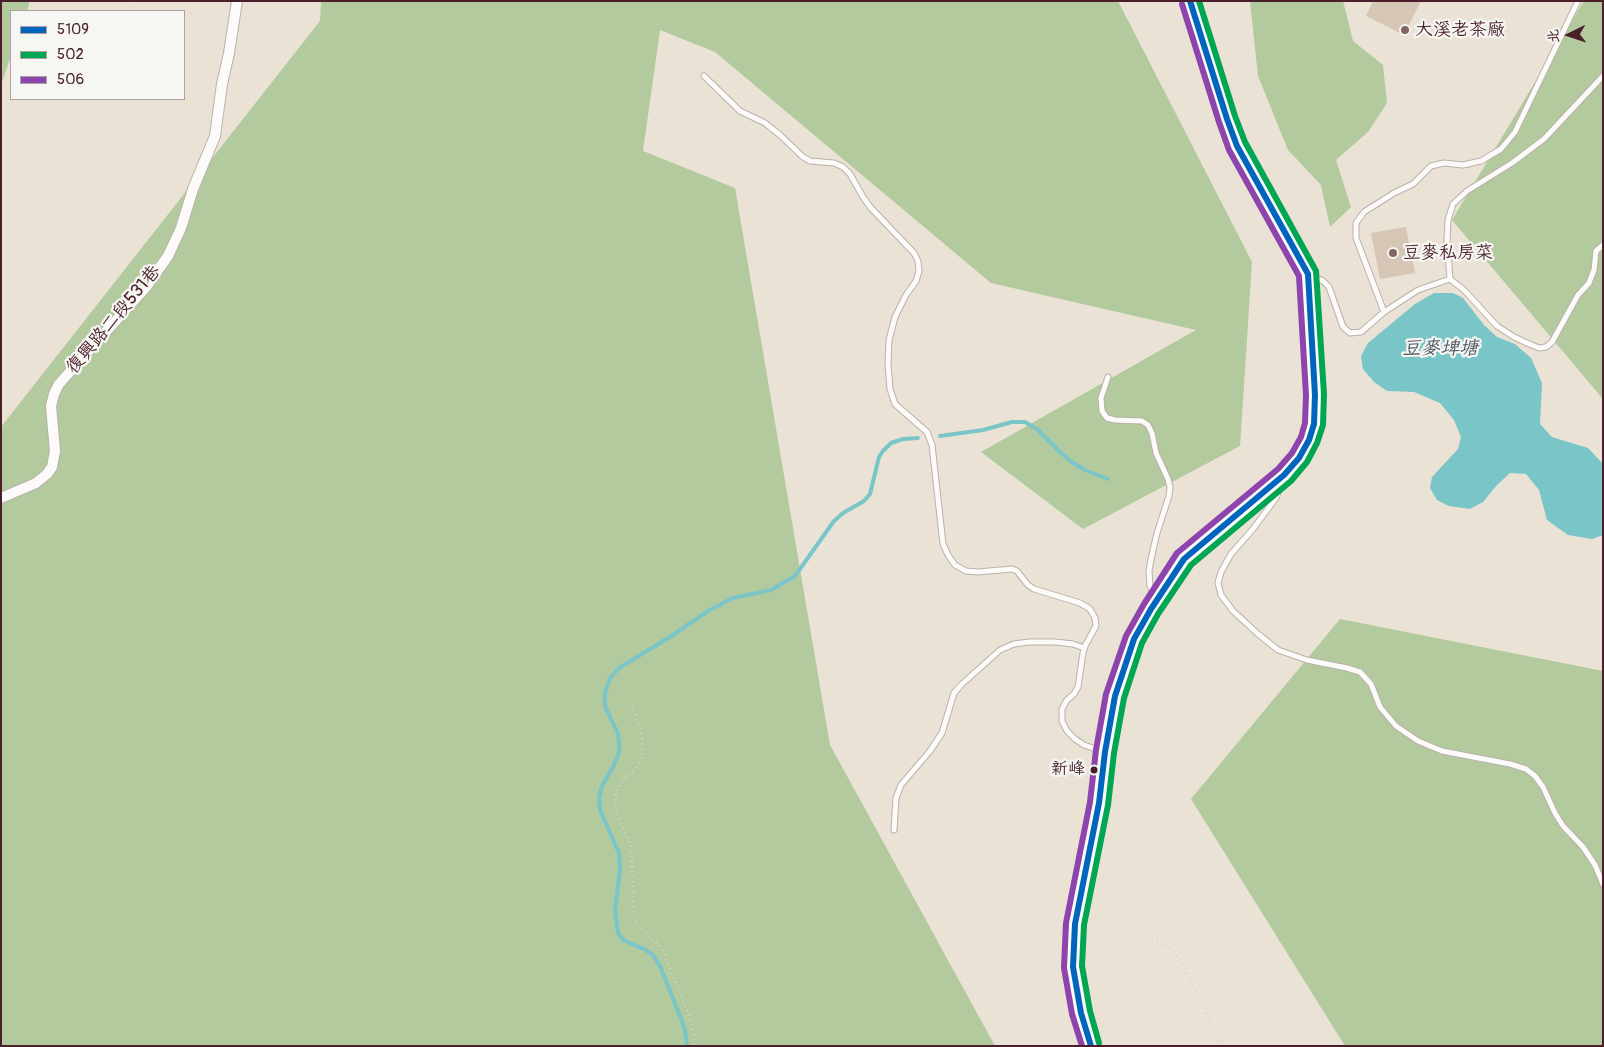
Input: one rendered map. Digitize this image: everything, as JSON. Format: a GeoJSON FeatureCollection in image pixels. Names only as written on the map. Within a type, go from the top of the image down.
{"type":"FeatureCollection","features":[{"type":"Feature","properties":{"kind":"main road"},"geometry":{"type":"LineString","coordinates":[[1091,1046],[1081,1013],[1073,967],[1075,924],[1099,804],[1104,752],[1114,696],[1134,639],[1184,559],[1284,475],[1299,458],[1309,440],[1314,424],[1316,395],[1308,274],[1237,146],[1190,1]]}},
{"type":"Feature","properties":{"kind":"street","name":"復興路二段531巷"},"geometry":{"type":"LineString","coordinates":[[1,498],[36,483],[52,467],[54,451],[51,406],[59,384],[146,287],[168,256],[181,228],[193,189],[215,136],[237,1]]}},
{"type":"Feature","properties":{"kind":"lane"},"geometry":{"type":"LineString","coordinates":[[1384,312],[1356,238],[1356,223],[1364,212],[1412,184],[1432,166],[1444,163],[1464,165],[1481,161],[1501,149],[1514,132],[1578,1]]}},
{"type":"Feature","properties":{"kind":"lane"},"geometry":{"type":"LineString","coordinates":[[704,76],[740,111],[765,123],[803,157],[810,161],[834,163],[843,167],[850,174],[871,208],[914,253],[918,261],[919,271],[916,281],[895,317],[889,340],[890,390],[895,404],[927,432],[932,445],[943,544],[955,564],[966,570],[978,572],[1012,569],[1018,571],[1028,585],[1034,589],[1080,603],[1090,609],[1095,618],[1096,626],[1084,648],[1078,687],[1062,709],[1062,721],[1067,731],[1075,739],[1084,745],[1104,752]]}},
{"type":"Feature","properties":{"kind":"lane"},"geometry":{"type":"LineString","coordinates":[[1603,76],[1544,138],[1512,162],[1467,191],[1454,204],[1448,220],[1447,240],[1450,279],[1464,290],[1497,326],[1527,343],[1539,348],[1546,347],[1552,342],[1578,295],[1589,283],[1594,270],[1596,251],[1603,245]]}},
{"type":"Feature","properties":{"kind":"lane"},"geometry":{"type":"LineString","coordinates":[[1308,274],[1323,281],[1329,287],[1343,327],[1350,333],[1361,332],[1384,312],[1418,290],[1450,279]]}},
{"type":"Feature","properties":{"kind":"lane"},"geometry":{"type":"LineString","coordinates":[[1108,377],[1101,398],[1102,411],[1107,418],[1142,421],[1148,425],[1152,433],[1156,453],[1170,487],[1169,496],[1156,533],[1149,571],[1150,586],[1156,601]]}},
{"type":"Feature","properties":{"kind":"lane"},"geometry":{"type":"LineString","coordinates":[[1284,475],[1281,489],[1276,498],[1254,529],[1231,554],[1221,572],[1218,583],[1221,595],[1233,611],[1278,650],[1307,660],[1360,672],[1371,684],[1380,707],[1396,726],[1418,741],[1442,751],[1510,764],[1526,769],[1544,787],[1555,813],[1563,826],[1583,848],[1603,884]]}},
{"type":"Feature","properties":{"kind":"lane"},"geometry":{"type":"LineString","coordinates":[[894,830],[896,798],[901,785],[930,751],[942,733],[954,693],[962,684],[1000,650],[1014,644],[1054,642],[1073,644],[1084,648]]}},
{"type":"Feature","properties":{"kind":"path"},"geometry":{"type":"LineString","coordinates":[[632,705],[642,735],[643,752],[641,760],[620,784],[616,793],[615,806],[618,818],[631,846],[636,923],[658,944],[664,953],[689,1016],[694,1035],[694,1046]]}},
{"type":"Feature","properties":{"kind":"path"},"geometry":{"type":"LineString","coordinates":[[1152,940],[1170,947],[1181,961],[1203,1005],[1220,1046]]}},
{"type":"Feature","properties":{"kind":"green space"},"geometry":{"type":"Polygon","coordinates":[[[1,1],[30,1],[27,10],[10,10],[10,59],[1,85],[1,1]]]}},
{"type":"Feature","properties":{"kind":"green space"},"geometry":{"type":"Polygon","coordinates":[[[321,1],[1118,1],[1252,262],[1240,446],[1083,529],[981,452],[1196,330],[991,283],[715,52],[660,30],[643,151],[735,188],[830,745],[995,1046],[1,1046],[1,427],[320,21],[321,1]]]}},
{"type":"Feature","properties":{"kind":"green space"},"geometry":{"type":"Polygon","coordinates":[[[1250,1],[1343,1],[1353,41],[1383,65],[1387,103],[1368,132],[1336,160],[1351,207],[1330,227],[1321,185],[1288,150],[1258,76],[1250,1]]]}},
{"type":"Feature","properties":{"kind":"green space"},"geometry":{"type":"Polygon","coordinates":[[[1584,1],[1603,1],[1603,399],[1452,220],[1584,1]]]}},
{"type":"Feature","properties":{"kind":"green space"},"geometry":{"type":"Polygon","coordinates":[[[1340,619],[1603,671],[1603,1046],[1345,1046],[1191,799],[1340,619]]]}},
{"type":"Feature","properties":{"kind":"water","name":"豆麥埤塘"},"geometry":{"type":"Polygon","coordinates":[[[1434,293],[1453,293],[1463,298],[1484,325],[1497,337],[1515,344],[1531,358],[1542,383],[1540,424],[1552,437],[1588,448],[1603,464],[1603,535],[1592,539],[1568,535],[1547,520],[1539,490],[1526,474],[1510,473],[1483,502],[1470,509],[1449,506],[1437,500],[1430,488],[1432,477],[1458,449],[1461,437],[1454,420],[1440,403],[1414,392],[1387,391],[1374,382],[1363,369],[1361,356],[1368,343],[1415,304],[1434,293]]]}},
{"type":"Feature","properties":{"kind":"building"},"geometry":{"type":"Polygon","coordinates":[[[1373,1],[1421,1],[1404,35],[1366,16],[1373,1]]]}},
{"type":"Feature","properties":{"kind":"building","name":"豆麥私房菜"},"geometry":{"type":"Polygon","coordinates":[[[1406,227],[1415,273],[1380,279],[1371,233],[1406,227]]]}},
{"type":"Feature","properties":{"kind":"waterway"},"geometry":{"type":"LineString","coordinates":[[940,436],[983,430],[1012,422],[1025,422],[1038,430],[1073,463],[1108,479]]}},
{"type":"Feature","properties":{"kind":"waterway"},"geometry":{"type":"LineString","coordinates":[[687,1046],[685,1029],[660,966],[653,955],[623,940],[618,933],[615,911],[620,869],[619,853],[600,810],[599,798],[602,786],[619,752],[618,734],[605,706],[605,693],[610,678],[619,668],[708,611],[733,598],[771,590],[795,576],[834,521],[843,513],[864,501],[870,494],[879,457],[883,451],[891,443],[903,439],[918,438]]}},
{"type":"Feature","properties":{"kind":"transit line","name":"5109"},"geometry":{"type":"LineString","coordinates":[[1091,1046],[1081,1013],[1073,967],[1075,924],[1099,803],[1105,752],[1115,696],[1134,639],[1184,559],[1284,475],[1299,458],[1309,440],[1314,424],[1315,395],[1308,274],[1237,146],[1190,1]]}},
{"type":"Feature","properties":{"kind":"transit line","name":"502"},"geometry":{"type":"LineString","coordinates":[[1099,1043],[1090,1011],[1082,966],[1084,925],[1108,805],[1114,753],[1124,698],[1142,643],[1158,614],[1191,565],[1291,481],[1307,462],[1317,443],[1323,425],[1324,394],[1316,271],[1245,142],[1199,1]]}},
{"type":"Feature","properties":{"kind":"transit line","name":"506"},"geometry":{"type":"LineString","coordinates":[[1082,1046],[1072,1014],[1064,968],[1066,923],[1090,802],[1096,750],[1106,694],[1126,636],[1177,553],[1278,469],[1292,453],[1301,437],[1305,423],[1306,395],[1299,276],[1229,150],[1182,4]]}},
{"type":"Feature","properties":{"kind":"place","name":"大溪老茶廠"},"geometry":{"type":"Point","coordinates":[1405,30]}},
{"type":"Feature","properties":{"kind":"place","name":"豆麥私房菜"},"geometry":{"type":"Point","coordinates":[1393,253]}},
{"type":"Feature","properties":{"kind":"place","name":"新峰"},"geometry":{"type":"Point","coordinates":[1094,770]}}]}
